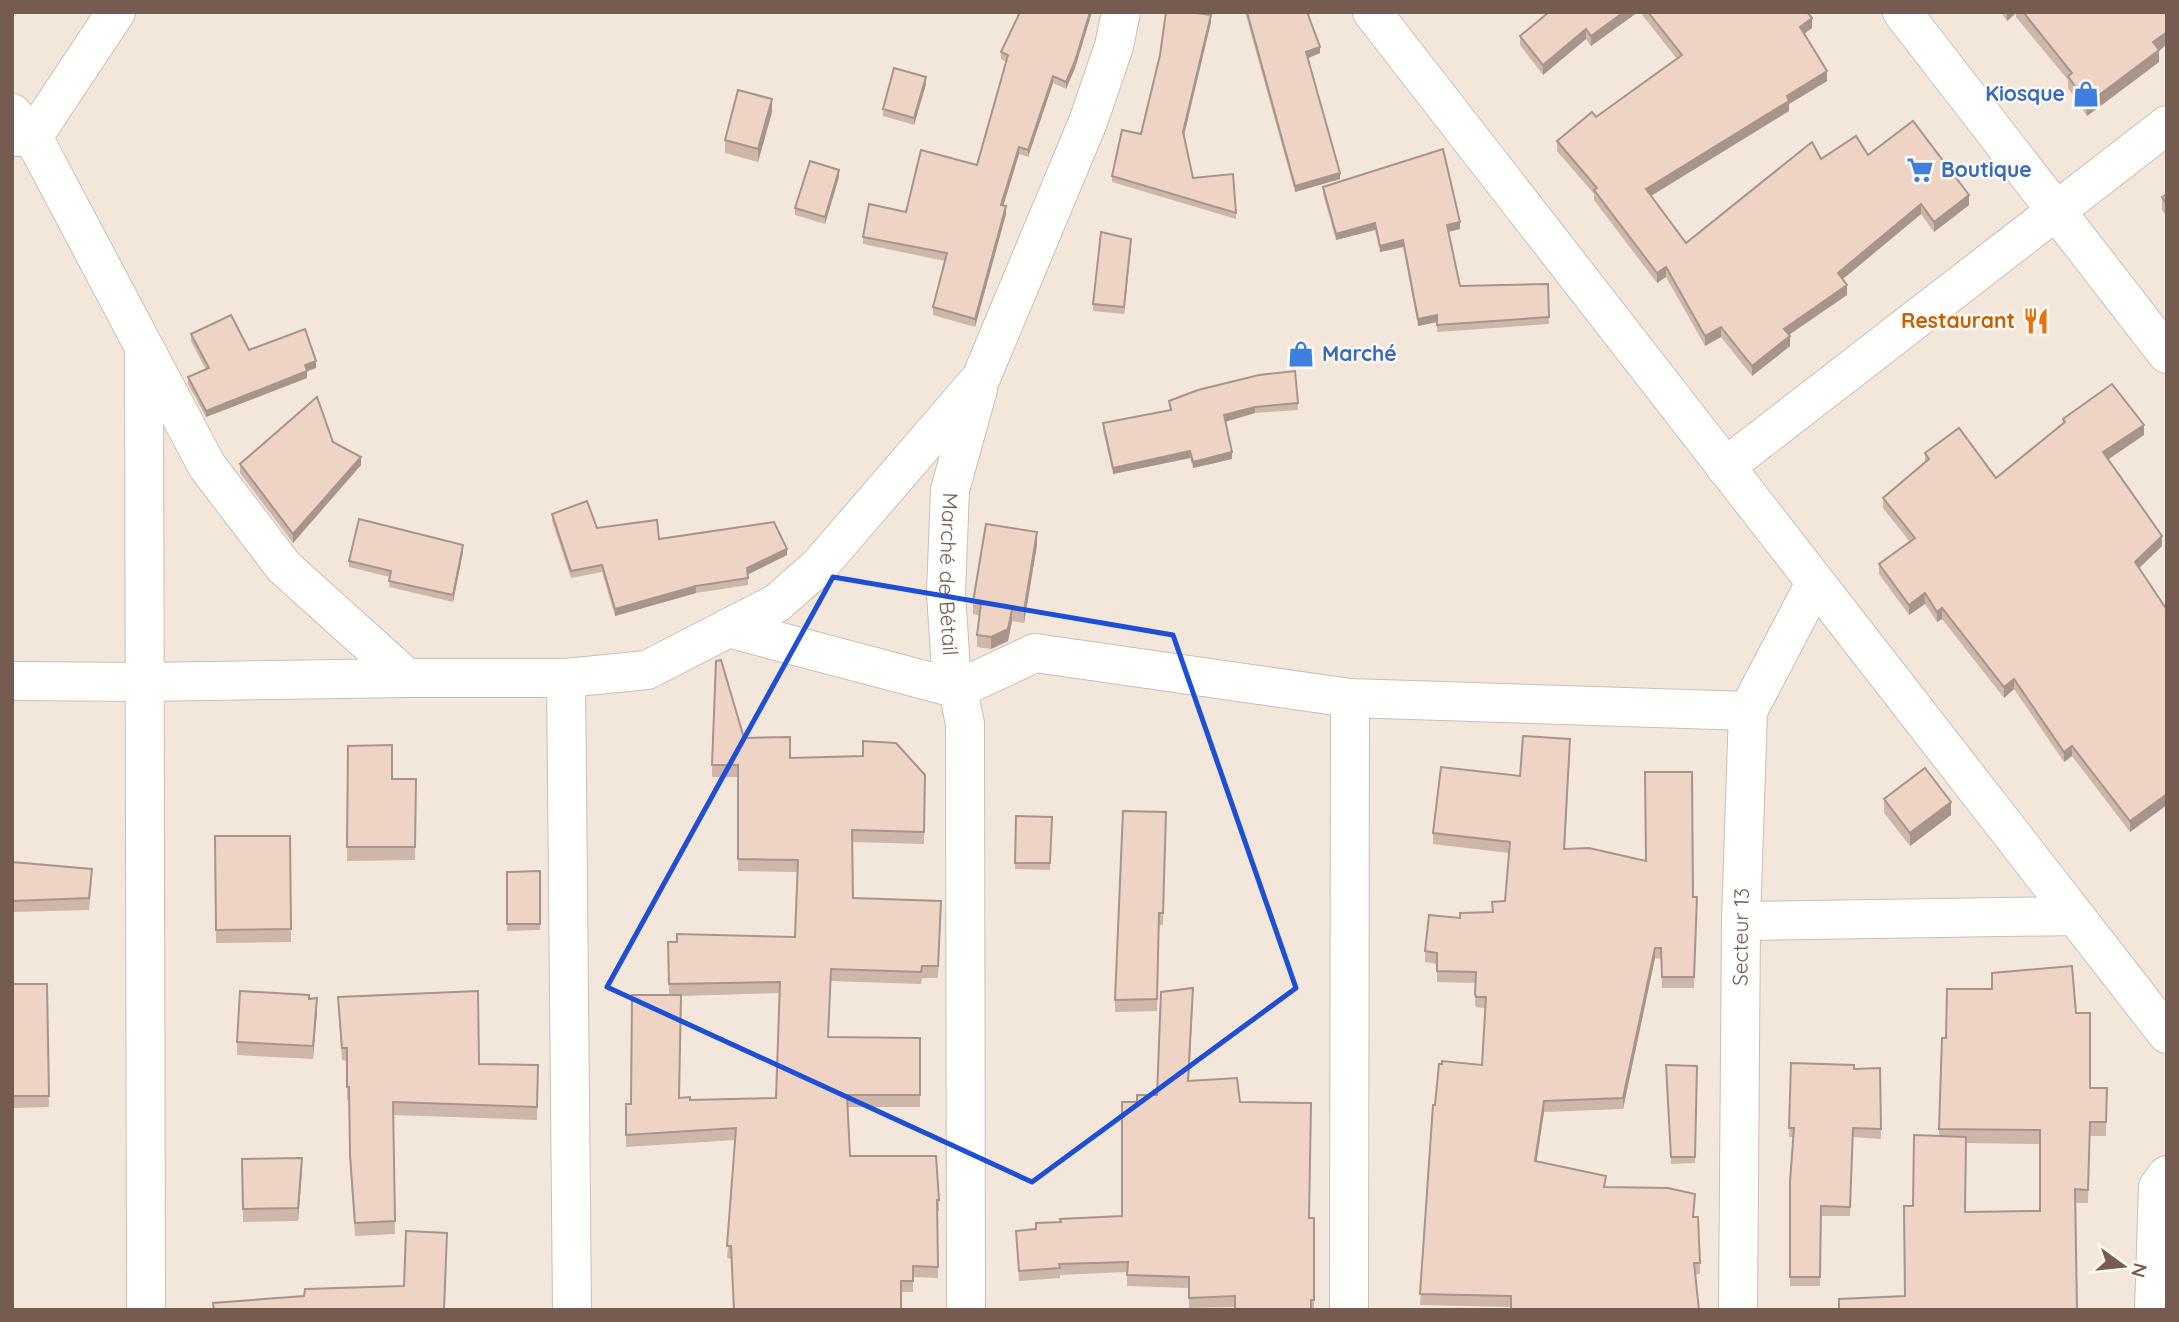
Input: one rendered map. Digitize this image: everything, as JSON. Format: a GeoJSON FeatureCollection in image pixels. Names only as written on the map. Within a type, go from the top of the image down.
{"type":"FeatureCollection","features":[{"type":"Feature","properties":{"kind":"street"},"geometry":{"type":"LineString","coordinates":[[116,12],[19,129],[144,346],[207,467],[284,567],[407,678]]}},
{"type":"Feature","properties":{"kind":"street"},"geometry":{"type":"LineString","coordinates":[[12,681],[566,678],[647,670],[777,603],[819,566],[981,378],[1088,122],[1114,46],[1121,12]]}},
{"type":"Feature","properties":{"kind":"street"},"geometry":{"type":"LineString","coordinates":[[1372,12],[2167,1034]]}},
{"type":"Feature","properties":{"kind":"street"},"geometry":{"type":"LineString","coordinates":[[1902,12],[2167,354]]}},
{"type":"Feature","properties":{"kind":"street"},"geometry":{"type":"LineString","coordinates":[[1725,467],[2167,125]]}},
{"type":"Feature","properties":{"kind":"street"},"geometry":{"type":"LineString","coordinates":[[144,346],[146,1310]]}},
{"type":"Feature","properties":{"kind":"street","name":"Marché de Bétail"},"geometry":{"type":"LineString","coordinates":[[966,1310],[965,724],[951,670],[946,593],[950,490],[981,378]]}},
{"type":"Feature","properties":{"kind":"street","name":"Secteur 13"},"geometry":{"type":"LineString","coordinates":[[1738,1310],[1741,922],[1748,710],[1815,583]]}},
{"type":"Feature","properties":{"kind":"street"},"geometry":{"type":"LineString","coordinates":[[728,628],[958,689],[1035,653],[1350,698],[1748,710]]}},
{"type":"Feature","properties":{"kind":"street"},"geometry":{"type":"LineString","coordinates":[[566,678],[572,1310]]}},
{"type":"Feature","properties":{"kind":"street"},"geometry":{"type":"LineString","coordinates":[[1349,1310],[1350,698]]}},
{"type":"Feature","properties":{"kind":"street"},"geometry":{"type":"LineString","coordinates":[[1741,922],[2074,916]]}},
{"type":"Feature","properties":{"kind":"street"},"geometry":{"type":"LineString","coordinates":[[2154,1310],[2158,1187],[2167,1175]]}},
{"type":"Feature","properties":{"kind":"highlighted area"},"geometry":{"type":"Polygon","coordinates":[[[833,577],[1173,635],[1296,988],[1032,1182],[607,987],[833,577]]]}},
{"type":"Feature","properties":{"kind":"shaded area"},"geometry":{"type":"Polygon","coordinates":[[[12,12],[2167,12],[2167,1310],[12,1310],[12,12]]]}},
{"type":"Feature","properties":{"kind":"building"},"geometry":{"type":"Polygon","coordinates":[[[1020,12],[1090,12],[1066,82],[1053,76],[1028,150],[1019,147],[1001,205],[1006,206],[975,319],[933,307],[947,253],[863,237],[869,204],[906,212],[921,150],[977,165],[1008,55],[1001,52],[1020,12]]]}},
{"type":"Feature","properties":{"kind":"building"},"geometry":{"type":"Polygon","coordinates":[[[1166,12],[1211,15],[1183,132],[1193,178],[1233,174],[1236,213],[1112,176],[1122,130],[1141,134],[1160,55],[1166,12]]]}},
{"type":"Feature","properties":{"kind":"building"},"geometry":{"type":"Polygon","coordinates":[[[1247,12],[1307,12],[1320,47],[1306,52],[1340,173],[1295,186],[1247,12]]]}},
{"type":"Feature","properties":{"kind":"building"},"geometry":{"type":"Polygon","coordinates":[[[1549,12],[1624,12],[1591,36],[1586,29],[1543,65],[1520,36],[1549,12]]]}},
{"type":"Feature","properties":{"kind":"building"},"geometry":{"type":"Polygon","coordinates":[[[1648,12],[1807,12],[1812,18],[1800,27],[1827,71],[1787,96],[1789,101],[1646,189],[1686,243],[1812,142],[1821,159],[1856,136],[1868,155],[1913,121],[1969,195],[1934,222],[1921,204],[1838,273],[1847,285],[1784,329],[1790,336],[1752,366],[1721,327],[1705,336],[1666,267],[1657,273],[1594,190],[1597,188],[1557,141],[1592,112],[1596,117],[1682,55],[1648,12]]]}},
{"type":"Feature","properties":{"kind":"building"},"geometry":{"type":"Polygon","coordinates":[[[2023,12],[2167,12],[2167,32],[2153,42],[2159,50],[2087,104],[2068,76],[2072,73],[2023,12]]]}},
{"type":"Feature","properties":{"kind":"building"},"geometry":{"type":"Polygon","coordinates":[[[894,68],[926,77],[914,118],[883,109],[894,68]]]}},
{"type":"Feature","properties":{"kind":"building"},"geometry":{"type":"Polygon","coordinates":[[[738,90],[772,99],[758,149],[725,140],[738,90]]]}},
{"type":"Feature","properties":{"kind":"building"},"geometry":{"type":"Polygon","coordinates":[[[1443,149],[1460,222],[1447,225],[1460,286],[1548,284],[1549,317],[1437,325],[1437,315],[1418,319],[1403,240],[1380,246],[1375,223],[1336,234],[1323,187],[1443,149]]]}},
{"type":"Feature","properties":{"kind":"building"},"geometry":{"type":"Polygon","coordinates":[[[810,161],[839,170],[825,217],[795,208],[810,161]]]}},
{"type":"Feature","properties":{"kind":"building"},"geometry":{"type":"Polygon","coordinates":[[[1101,232],[1131,239],[1124,307],[1093,304],[1101,232]]]}},
{"type":"Feature","properties":{"kind":"building"},"geometry":{"type":"Polygon","coordinates":[[[231,315],[249,350],[305,329],[316,361],[305,365],[307,371],[206,411],[188,377],[209,368],[191,334],[231,315]]]}},
{"type":"Feature","properties":{"kind":"building"},"geometry":{"type":"Polygon","coordinates":[[[1295,371],[1298,403],[1255,407],[1224,415],[1232,452],[1193,462],[1190,451],[1113,468],[1103,423],[1171,410],[1169,401],[1198,390],[1259,375],[1295,371]]]}},
{"type":"Feature","properties":{"kind":"building"},"geometry":{"type":"Polygon","coordinates":[[[2112,384],[2144,425],[2103,452],[2162,536],[2135,562],[2167,610],[2167,794],[2130,821],[2072,746],[2064,752],[2014,679],[2004,687],[1942,608],[1937,612],[1925,593],[1909,605],[1879,564],[1915,538],[1883,498],[1929,459],[1925,453],[1959,428],[1996,478],[2065,422],[2063,419],[2112,384]]]}},
{"type":"Feature","properties":{"kind":"building"},"geometry":{"type":"Polygon","coordinates":[[[317,397],[333,442],[361,457],[293,534],[240,464],[317,397]]]}},
{"type":"Feature","properties":{"kind":"building"},"geometry":{"type":"Polygon","coordinates":[[[587,501],[597,528],[657,520],[659,539],[774,522],[787,549],[747,568],[748,578],[696,586],[615,609],[602,565],[571,571],[552,514],[587,501]]]}},
{"type":"Feature","properties":{"kind":"building"},"geometry":{"type":"Polygon","coordinates":[[[359,519],[463,545],[453,595],[389,581],[391,571],[349,561],[359,519]]]}},
{"type":"Feature","properties":{"kind":"building"},"geometry":{"type":"Polygon","coordinates":[[[986,524],[1037,532],[1024,611],[1012,609],[1008,629],[991,637],[977,635],[981,604],[973,602],[986,524]]]}},
{"type":"Feature","properties":{"kind":"building"},"geometry":{"type":"Polygon","coordinates":[[[721,660],[744,738],[790,737],[790,758],[863,756],[863,741],[896,743],[925,775],[924,832],[852,830],[853,898],[941,901],[938,966],[922,966],[921,972],[831,969],[828,1037],[920,1038],[920,1095],[847,1095],[850,1156],[936,1156],[939,1200],[938,1267],[913,1266],[913,1281],[901,1281],[901,1310],[734,1310],[731,1246],[727,1246],[736,1128],[626,1135],[626,1104],[631,1104],[632,995],[681,995],[679,1098],[776,1098],[780,982],[669,984],[668,942],[677,942],[677,934],[795,937],[798,860],[738,859],[738,765],[712,765],[716,661],[721,660]]]}},
{"type":"Feature","properties":{"kind":"building"},"geometry":{"type":"Polygon","coordinates":[[[1523,736],[1570,739],[1564,849],[1589,848],[1646,861],[1645,772],[1692,772],[1693,897],[1697,897],[1694,977],[1662,977],[1661,948],[1655,948],[1623,1098],[1544,1101],[1535,1161],[1606,1176],[1604,1187],[1668,1188],[1695,1194],[1693,1217],[1698,1217],[1700,1263],[1694,1263],[1699,1310],[1511,1310],[1511,1296],[1420,1294],[1433,1105],[1439,1064],[1442,1064],[1442,1061],[1482,1065],[1486,997],[1476,997],[1476,972],[1437,971],[1437,953],[1425,951],[1429,915],[1460,918],[1460,913],[1493,912],[1492,902],[1505,901],[1510,842],[1433,833],[1441,767],[1520,776],[1523,736]]]}},
{"type":"Feature","properties":{"kind":"building"},"geometry":{"type":"Polygon","coordinates":[[[392,745],[392,779],[416,779],[415,847],[347,847],[348,746],[392,745]]]}},
{"type":"Feature","properties":{"kind":"building"},"geometry":{"type":"Polygon","coordinates":[[[1925,768],[1951,802],[1910,833],[1884,799],[1925,768]]]}},
{"type":"Feature","properties":{"kind":"building"},"geometry":{"type":"Polygon","coordinates":[[[1123,811],[1166,812],[1163,913],[1159,913],[1157,999],[1115,1000],[1123,811]]]}},
{"type":"Feature","properties":{"kind":"building"},"geometry":{"type":"Polygon","coordinates":[[[1016,816],[1052,817],[1050,863],[1015,863],[1016,816]]]}},
{"type":"Feature","properties":{"kind":"building"},"geometry":{"type":"Polygon","coordinates":[[[215,836],[290,836],[291,929],[216,930],[215,836]]]}},
{"type":"Feature","properties":{"kind":"building"},"geometry":{"type":"Polygon","coordinates":[[[12,862],[92,869],[89,898],[12,901],[12,862]]]}},
{"type":"Feature","properties":{"kind":"building"},"geometry":{"type":"Polygon","coordinates":[[[540,871],[540,924],[507,924],[507,872],[540,871]]]}},
{"type":"Feature","properties":{"kind":"building"},"geometry":{"type":"Polygon","coordinates":[[[2072,966],[2076,1013],[2090,1013],[2090,1088],[2107,1088],[2106,1122],[2090,1122],[2088,1190],[2075,1189],[2077,1310],[1839,1310],[1839,1299],[1905,1296],[1904,1206],[1913,1206],[1914,1135],[1966,1137],[1965,1212],[2040,1211],[2040,1130],[1939,1129],[1942,1038],[1946,1038],[1947,989],[1992,989],[1992,973],[2072,966]]]}},
{"type":"Feature","properties":{"kind":"building"},"geometry":{"type":"Polygon","coordinates":[[[12,984],[47,984],[49,1096],[12,1096],[12,984]]]}},
{"type":"Feature","properties":{"kind":"building"},"geometry":{"type":"Polygon","coordinates":[[[1193,988],[1188,1081],[1237,1078],[1240,1102],[1311,1103],[1309,1218],[1314,1218],[1314,1300],[1311,1300],[1311,1310],[1235,1310],[1235,1296],[1189,1298],[1189,1277],[1127,1275],[1128,1262],[1059,1264],[1060,1268],[1019,1271],[1016,1231],[1036,1229],[1036,1223],[1061,1222],[1060,1219],[1122,1216],[1122,1102],[1137,1102],[1137,1095],[1157,1095],[1161,992],[1193,988]]]}},
{"type":"Feature","properties":{"kind":"building"},"geometry":{"type":"Polygon","coordinates":[[[240,991],[309,995],[309,999],[317,998],[313,1046],[237,1042],[240,991]]]}},
{"type":"Feature","properties":{"kind":"building"},"geometry":{"type":"Polygon","coordinates":[[[478,991],[479,1064],[538,1065],[537,1107],[393,1102],[395,1221],[355,1223],[347,1048],[342,1048],[338,997],[478,991]]]}},
{"type":"Feature","properties":{"kind":"building"},"geometry":{"type":"Polygon","coordinates":[[[1791,1063],[1854,1065],[1854,1069],[1880,1068],[1881,1129],[1853,1128],[1850,1207],[1821,1206],[1820,1277],[1790,1277],[1790,1182],[1794,1128],[1789,1128],[1791,1063]]]}},
{"type":"Feature","properties":{"kind":"building"},"geometry":{"type":"Polygon","coordinates":[[[1666,1065],[1697,1066],[1695,1157],[1671,1157],[1666,1065]]]}},
{"type":"Feature","properties":{"kind":"building"},"geometry":{"type":"Polygon","coordinates":[[[302,1158],[298,1208],[243,1209],[242,1159],[302,1158]]]}},
{"type":"Feature","properties":{"kind":"building"},"geometry":{"type":"Polygon","coordinates":[[[406,1231],[447,1233],[444,1310],[214,1310],[213,1303],[304,1296],[305,1289],[404,1286],[406,1231]]]}},
{"type":"Feature","properties":{"kind":"place","name":"Kiosque"},"geometry":{"type":"Point","coordinates":[2086,94]}},
{"type":"Feature","properties":{"kind":"place","name":"Boutique"},"geometry":{"type":"Point","coordinates":[1920,170]}},
{"type":"Feature","properties":{"kind":"place","name":"Restaurant"},"geometry":{"type":"Point","coordinates":[2036,321]}},
{"type":"Feature","properties":{"kind":"place","name":"Marché"},"geometry":{"type":"Point","coordinates":[1301,354]}}]}
